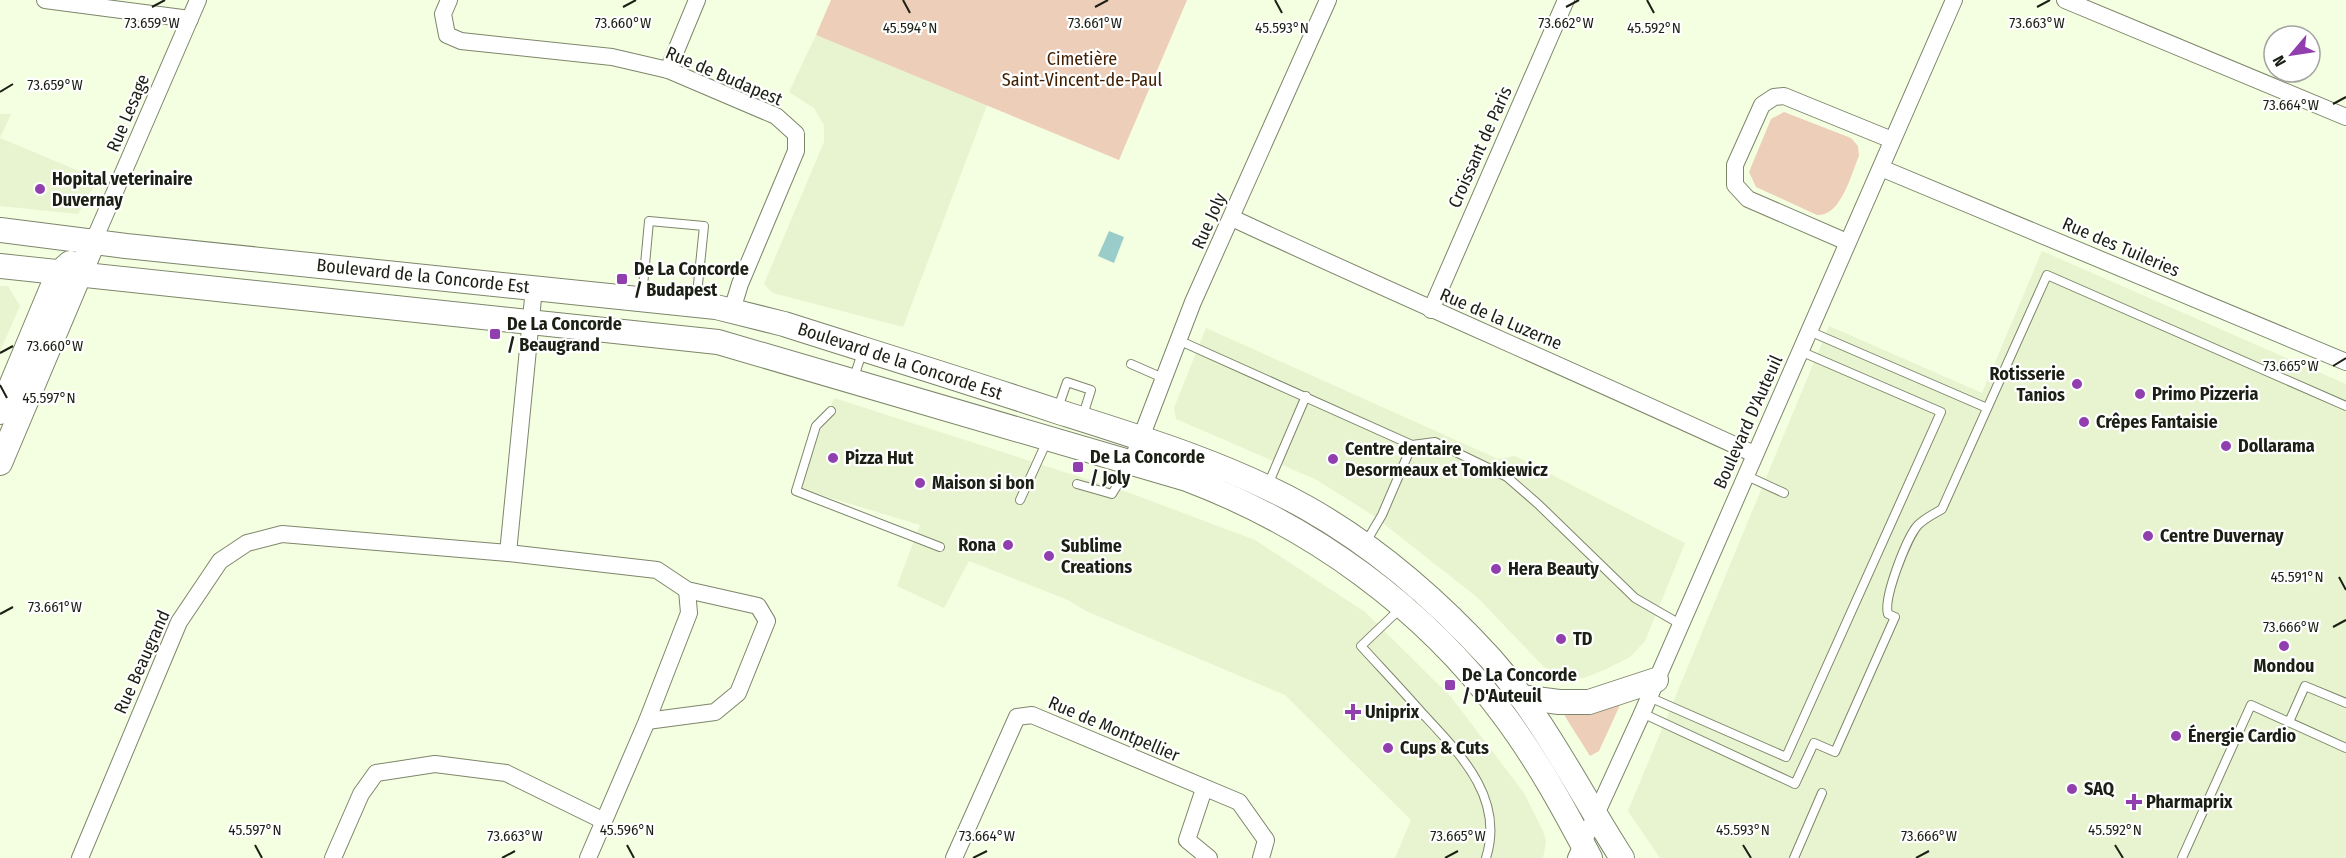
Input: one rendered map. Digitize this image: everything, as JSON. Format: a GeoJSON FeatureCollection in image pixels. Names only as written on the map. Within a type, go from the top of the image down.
{"type":"FeatureCollection","features":[{"type":"Feature","properties":{"kind":"street"},"geometry":{"type":"LineString","coordinates":[[45,0],[190,19]]}},
{"type":"Feature","properties":{"kind":"street","name":"Rue Lesage"},"geometry":{"type":"LineString","coordinates":[[94,240],[198,0]]}},
{"type":"Feature","properties":{"kind":"street","name":"Rue de Budapest"},"geometry":{"type":"LineString","coordinates":[[449,0],[443,14],[447,34],[461,41],[612,57],[668,70],[776,116],[796,134],[796,151],[740,284],[732,310]]}},
{"type":"Feature","properties":{"kind":"street"},"geometry":{"type":"LineString","coordinates":[[668,70],[698,0]]}},
{"type":"Feature","properties":{"kind":"street","name":"Rue Joly"},"geometry":{"type":"LineString","coordinates":[[1132,461],[1178,340],[1328,0]]}},
{"type":"Feature","properties":{"kind":"street","name":"Croissant de Paris"},"geometry":{"type":"LineString","coordinates":[[1431,310],[1566,0]]}},
{"type":"Feature","properties":{"kind":"street","name":"Boulevard D'Auteuil"},"geometry":{"type":"LineString","coordinates":[[1583,853],[1596,815],[1953,0]]}},
{"type":"Feature","properties":{"kind":"street"},"geometry":{"type":"LineString","coordinates":[[2066,0],[2346,117]]}},
{"type":"Feature","properties":{"kind":"street"},"geometry":{"type":"LineString","coordinates":[[1847,242],[1748,199],[1737,189],[1733,170],[1759,109],[1770,99],[1784,96],[1892,140]]}},
{"type":"Feature","properties":{"kind":"street","name":"Rue des Tuileries"},"geometry":{"type":"LineString","coordinates":[[1881,168],[2346,362]]}},
{"type":"Feature","properties":{"kind":"street","name":"Rue de la Luzerne"},"geometry":{"type":"LineString","coordinates":[[1232,218],[1431,310],[1755,454]]}},
{"type":"Feature","properties":{"kind":"street","name":"Boulevard de la Concorde Est"},"geometry":{"type":"LineString","coordinates":[[0,230],[696,304],[732,310],[863,349],[1194,455],[1267,487],[1307,508],[1364,545],[1450,617],[1521,697],[1558,751],[1622,858]]}},
{"type":"Feature","properties":{"kind":"street"},"geometry":{"type":"LineString","coordinates":[[0,462],[5,419],[70,272],[94,240]]}},
{"type":"Feature","properties":{"kind":"street","name":"Boulevard de la Concorde Est"},"geometry":{"type":"LineString","coordinates":[[0,266],[718,342],[1132,461],[1201,484],[1283,524],[1344,561],[1402,606],[1464,668],[1503,713],[1540,769],[1583,853]]}},
{"type":"Feature","properties":{"kind":"street"},"geometry":{"type":"LineString","coordinates":[[508,553],[534,288]]}},
{"type":"Feature","properties":{"kind":"street","name":"Rue Beaugrand"},"geometry":{"type":"LineString","coordinates":[[80,858],[179,622],[220,561],[247,543],[282,534],[508,553],[657,570],[687,590]]}},
{"type":"Feature","properties":{"kind":"street"},"geometry":{"type":"LineString","coordinates":[[596,854],[604,821],[647,721],[689,613],[687,590],[758,606],[766,621],[738,693],[715,712],[647,721]]}},
{"type":"Feature","properties":{"kind":"street"},"geometry":{"type":"LineString","coordinates":[[1521,697],[1589,702],[1653,688]]}},
{"type":"Feature","properties":{"kind":"street","name":"Rue de Montpellier"},"geometry":{"type":"LineString","coordinates":[[954,858],[1017,717],[1032,715],[1239,802],[1266,840],[1261,858]]}},
{"type":"Feature","properties":{"kind":"street"},"geometry":{"type":"LineString","coordinates":[[333,858],[361,794],[376,773],[435,764],[506,773],[604,821]]}},
{"type":"Feature","properties":{"kind":"street"},"geometry":{"type":"LineString","coordinates":[[1204,789],[1187,840],[1209,858]]}},
{"type":"Feature","properties":{"kind":"lane"},"geometry":{"type":"LineString","coordinates":[[642,299],[649,221],[704,226],[696,304]]}},
{"type":"Feature","properties":{"kind":"lane"},"geometry":{"type":"LineString","coordinates":[[1642,714],[1795,784],[1814,743],[1835,752],[1895,617],[1888,614],[1886,609],[1889,587],[1916,527],[1942,509],[2047,275],[2346,405]]}},
{"type":"Feature","properties":{"kind":"lane"},"geometry":{"type":"LineString","coordinates":[[1809,331],[1987,408]]}},
{"type":"Feature","properties":{"kind":"lane"},"geometry":{"type":"LineString","coordinates":[[1178,340],[1412,445],[1435,442],[1507,477],[1635,598],[1680,624]]}},
{"type":"Feature","properties":{"kind":"lane"},"geometry":{"type":"LineString","coordinates":[[853,381],[863,349]]}},
{"type":"Feature","properties":{"kind":"lane"},"geometry":{"type":"LineString","coordinates":[[1653,688],[1786,757],[1941,412],[1800,351]]}},
{"type":"Feature","properties":{"kind":"lane"},"geometry":{"type":"LineString","coordinates":[[1131,364],[1163,378]]}},
{"type":"Feature","properties":{"kind":"lane"},"geometry":{"type":"LineString","coordinates":[[1267,487],[1306,396]]}},
{"type":"Feature","properties":{"kind":"lane"},"geometry":{"type":"LineString","coordinates":[[831,411],[816,426],[796,492],[940,547]]}},
{"type":"Feature","properties":{"kind":"lane"},"geometry":{"type":"LineString","coordinates":[[1020,500],[1042,456],[1048,437]]}},
{"type":"Feature","properties":{"kind":"lane"},"geometry":{"type":"LineString","coordinates":[[1364,545],[1382,516],[1412,445]]}},
{"type":"Feature","properties":{"kind":"lane"},"geometry":{"type":"LineString","coordinates":[[1077,484],[1112,494],[1132,461]]}},
{"type":"Feature","properties":{"kind":"lane"},"geometry":{"type":"LineString","coordinates":[[1745,475],[1784,493]]}},
{"type":"Feature","properties":{"kind":"lane"},"geometry":{"type":"LineString","coordinates":[[1402,606],[1361,646],[1461,755],[1476,777],[1488,811],[1490,832],[1486,858]]}},
{"type":"Feature","properties":{"kind":"lane"},"geometry":{"type":"LineString","coordinates":[[2289,722],[2305,686],[2346,703]]}},
{"type":"Feature","properties":{"kind":"lane"},"geometry":{"type":"LineString","coordinates":[[2182,858],[2251,705],[2346,748]]}},
{"type":"Feature","properties":{"kind":"lane"},"geometry":{"type":"LineString","coordinates":[[1794,858],[1822,794]]}},
{"type":"Feature","properties":{"kind":"shaded area"},"geometry":{"type":"Polygon","coordinates":[[[816,35],[987,105],[903,327],[773,293],[764,284],[824,142],[824,125],[814,108],[789,92],[816,35]]]}},
{"type":"Feature","properties":{"kind":"shaded area"},"geometry":{"type":"Polygon","coordinates":[[[0,114],[11,114],[0,138],[0,114]]]}},
{"type":"Feature","properties":{"kind":"shaded area"},"geometry":{"type":"Polygon","coordinates":[[[0,138],[98,179],[78,214],[0,206],[0,138]]]}},
{"type":"Feature","properties":{"kind":"shaded area"},"geometry":{"type":"Polygon","coordinates":[[[2042,251],[2346,384],[2346,858],[1660,858],[1628,811],[1829,326],[1982,393],[2042,251]]]}},
{"type":"Feature","properties":{"kind":"shaded area"},"geometry":{"type":"Polygon","coordinates":[[[0,286],[8,286],[20,306],[0,351],[0,286]]]}},
{"type":"Feature","properties":{"kind":"shaded area"},"geometry":{"type":"Polygon","coordinates":[[[1206,328],[1498,459],[1515,456],[1685,543],[1645,641],[1630,657],[1606,669],[1584,678],[1563,677],[1544,667],[1478,598],[1374,516],[1317,480],[1176,419],[1174,408],[1206,328]]]}},
{"type":"Feature","properties":{"kind":"shaded area"},"geometry":{"type":"Polygon","coordinates":[[[834,398],[1130,493],[1255,540],[1365,612],[1451,697],[1524,793],[1543,831],[1546,842],[1543,858],[1395,858],[1411,820],[1285,695],[1086,611],[1068,600],[969,561],[944,608],[897,586],[920,525],[801,489],[817,439],[834,398]]]}},
{"type":"Feature","properties":{"kind":"green space","name":"Cimetière Saint-Vincent-de-Paul"},"geometry":{"type":"Polygon","coordinates":[[[831,0],[1187,0],[1119,160],[816,35],[831,0]]]}},
{"type":"Feature","properties":{"kind":"green space"},"geometry":{"type":"Polygon","coordinates":[[[1784,112],[1851,138],[1858,146],[1859,156],[1849,183],[1839,202],[1825,214],[1817,215],[1756,187],[1749,172],[1771,119],[1784,112]]]}},
{"type":"Feature","properties":{"kind":"green space"},"geometry":{"type":"Polygon","coordinates":[[[1616,703],[1620,705],[1599,751],[1590,756],[1561,710],[1616,703]]]}},
{"type":"Feature","properties":{"kind":"water"},"geometry":{"type":"Polygon","coordinates":[[[1109,231],[1124,237],[1114,263],[1098,256],[1109,231]]]}},
{"type":"Feature","properties":{"kind":"place","name":"Hopital veterinaire Duvernay"},"geometry":{"type":"Point","coordinates":[40,189]}},
{"type":"Feature","properties":{"kind":"place","name":"De La Concorde / Budapest"},"geometry":{"type":"Point","coordinates":[622,279]}},
{"type":"Feature","properties":{"kind":"place","name":"De La Concorde / Beaugrand"},"geometry":{"type":"Point","coordinates":[495,334]}},
{"type":"Feature","properties":{"kind":"place","name":"Rotisserie Tanios"},"geometry":{"type":"Point","coordinates":[2077,384]}},
{"type":"Feature","properties":{"kind":"place","name":"Primo Pizzeria"},"geometry":{"type":"Point","coordinates":[2140,394]}},
{"type":"Feature","properties":{"kind":"place","name":"Crêpes Fantaisie"},"geometry":{"type":"Point","coordinates":[2084,422]}},
{"type":"Feature","properties":{"kind":"place","name":"Dollarama"},"geometry":{"type":"Point","coordinates":[2226,446]}},
{"type":"Feature","properties":{"kind":"place","name":"Pizza Hut"},"geometry":{"type":"Point","coordinates":[833,458]}},
{"type":"Feature","properties":{"kind":"place","name":"Centre dentaire Desormeaux et Tomkiewicz"},"geometry":{"type":"Point","coordinates":[1333,459]}},
{"type":"Feature","properties":{"kind":"place","name":"De La Concorde / Joly"},"geometry":{"type":"Point","coordinates":[1078,467]}},
{"type":"Feature","properties":{"kind":"place","name":"Maison si bon"},"geometry":{"type":"Point","coordinates":[920,483]}},
{"type":"Feature","properties":{"kind":"place","name":"Centre Duvernay"},"geometry":{"type":"Point","coordinates":[2148,536]}},
{"type":"Feature","properties":{"kind":"place","name":"Rona"},"geometry":{"type":"Point","coordinates":[1008,545]}},
{"type":"Feature","properties":{"kind":"place","name":"Sublime Creations"},"geometry":{"type":"Point","coordinates":[1049,556]}},
{"type":"Feature","properties":{"kind":"place","name":"Hera Beauty"},"geometry":{"type":"Point","coordinates":[1496,569]}},
{"type":"Feature","properties":{"kind":"place","name":"TD"},"geometry":{"type":"Point","coordinates":[1561,639]}},
{"type":"Feature","properties":{"kind":"place","name":"Mondou"},"geometry":{"type":"Point","coordinates":[2284,646]}},
{"type":"Feature","properties":{"kind":"place","name":"De La Concorde / D'Auteuil"},"geometry":{"type":"Point","coordinates":[1450,685]}},
{"type":"Feature","properties":{"kind":"place","name":"Uniprix"},"geometry":{"type":"Point","coordinates":[1353,712]}},
{"type":"Feature","properties":{"kind":"place","name":"Énergie Cardio"},"geometry":{"type":"Point","coordinates":[2176,736]}},
{"type":"Feature","properties":{"kind":"place","name":"Cups & Cuts"},"geometry":{"type":"Point","coordinates":[1388,748]}},
{"type":"Feature","properties":{"kind":"place","name":"SAQ"},"geometry":{"type":"Point","coordinates":[2072,789]}},
{"type":"Feature","properties":{"kind":"place","name":"Pharmaprix"},"geometry":{"type":"Point","coordinates":[2134,802]}}]}
